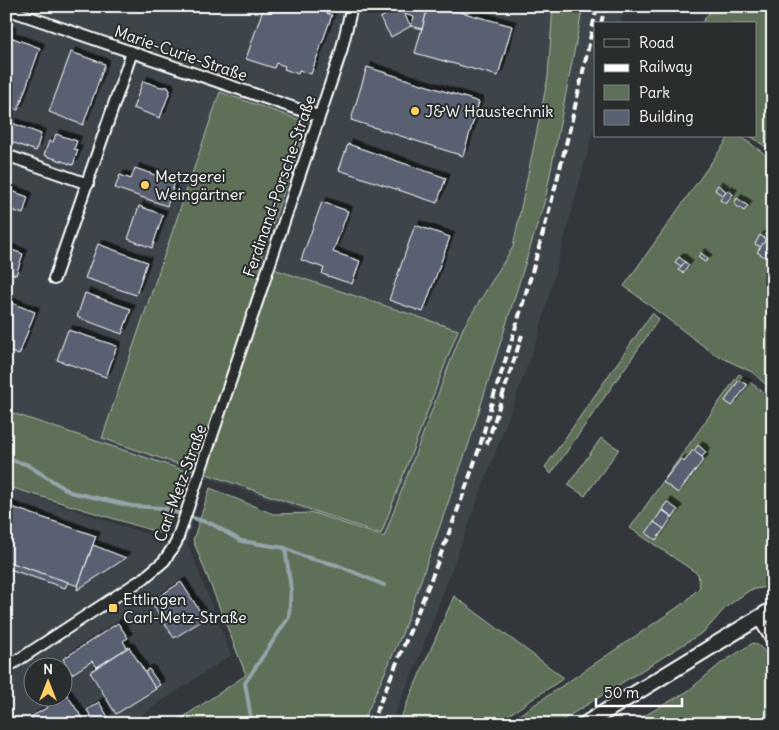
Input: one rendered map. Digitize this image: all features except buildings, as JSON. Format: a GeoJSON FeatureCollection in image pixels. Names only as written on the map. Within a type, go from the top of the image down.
{"type":"FeatureCollection","features":[{"type":"Feature","properties":{"kind":"main road"},"geometry":{"type":"LineString","coordinates":[[585,724],[773,609]]}},
{"type":"Feature","properties":{"kind":"street","name":"Ferdinand-Porsche-Straße"},"geometry":{"type":"LineString","coordinates":[[234,375],[346,36],[352,6]]}},
{"type":"Feature","properties":{"kind":"street","name":"Marie-Curie-Straße"},"geometry":{"type":"LineString","coordinates":[[6,9],[318,116]]}},
{"type":"Feature","properties":{"kind":"street"},"geometry":{"type":"LineString","coordinates":[[54,279],[132,52]]}},
{"type":"Feature","properties":{"kind":"street"},"geometry":{"type":"LineString","coordinates":[[6,154],[88,184]]}},
{"type":"Feature","properties":{"kind":"street","name":"Carl-Metz-Straße"},"geometry":{"type":"LineString","coordinates":[[6,668],[156,569],[171,552],[192,499],[234,375]]}},
{"type":"Feature","properties":{"kind":"street"},"geometry":{"type":"LineString","coordinates":[[758,618],[773,642]]}},
{"type":"Feature","properties":{"kind":"shaded area"},"geometry":{"type":"Polygon","coordinates":[[[6,6],[553,6],[548,77],[513,247],[463,328],[383,538],[205,477],[187,542],[231,655],[128,724],[6,724],[6,487],[170,542],[194,473],[6,411],[6,6]]]}},
{"type":"Feature","properties":{"kind":"shaded area"},"geometry":{"type":"Polygon","coordinates":[[[583,6],[624,6],[620,22],[594,22],[594,128],[537,340],[417,663],[390,724],[362,724],[402,634],[469,443],[545,200],[583,6]]]}},
{"type":"Feature","properties":{"kind":"green space"},"geometry":{"type":"Polygon","coordinates":[[[553,6],[583,6],[545,200],[469,443],[402,634],[362,724],[173,724],[246,675],[193,540],[210,488],[273,514],[314,513],[384,537],[463,328],[513,247],[548,77],[553,6]]]}},
{"type":"Feature","properties":{"kind":"green space"},"geometry":{"type":"Polygon","coordinates":[[[714,6],[773,6],[773,152],[753,138],[756,138],[756,22],[702,22],[714,6]]]}},
{"type":"Feature","properties":{"kind":"green space"},"geometry":{"type":"Polygon","coordinates":[[[220,92],[303,121],[305,130],[259,264],[458,330],[381,534],[102,438],[220,92]]]}},
{"type":"Feature","properties":{"kind":"green space"},"geometry":{"type":"Polygon","coordinates":[[[729,138],[743,138],[773,160],[773,391],[752,372],[714,354],[624,286],[729,138]]]}},
{"type":"Feature","properties":{"kind":"green space"},"geometry":{"type":"Polygon","coordinates":[[[652,313],[659,319],[551,474],[545,467],[652,313]]]}},
{"type":"Feature","properties":{"kind":"green space"},"geometry":{"type":"Polygon","coordinates":[[[739,374],[770,397],[773,394],[773,586],[750,590],[726,607],[705,631],[556,724],[506,724],[684,603],[700,587],[698,574],[630,528],[739,374]]]}},
{"type":"Feature","properties":{"kind":"green space"},"geometry":{"type":"Polygon","coordinates":[[[6,411],[189,472],[164,534],[6,486],[6,411]]]}},
{"type":"Feature","properties":{"kind":"green space"},"geometry":{"type":"Polygon","coordinates":[[[601,438],[619,449],[585,496],[568,485],[601,438]]]}},
{"type":"Feature","properties":{"kind":"green space"},"geometry":{"type":"Polygon","coordinates":[[[454,596],[564,678],[495,724],[398,724],[454,596]]]}},
{"type":"Feature","properties":{"kind":"green space"},"geometry":{"type":"Polygon","coordinates":[[[753,643],[761,648],[771,666],[774,690],[773,724],[630,724],[688,691],[720,664],[753,643]]]}},
{"type":"Feature","properties":{"kind":"waterway"},"geometry":{"type":"LineString","coordinates":[[6,459],[26,464],[70,492],[132,506],[162,508],[212,524],[241,541],[285,548],[305,557],[337,565],[384,585]]}},
{"type":"Feature","properties":{"kind":"waterway"},"geometry":{"type":"LineString","coordinates":[[252,724],[245,683],[289,617],[291,589],[285,548]]}},
{"type":"Feature","properties":{"kind":"railway"},"geometry":{"type":"LineString","coordinates":[[371,724],[414,622],[479,449],[493,397],[528,288],[576,101],[597,6]]}},
{"type":"Feature","properties":{"kind":"railway"},"geometry":{"type":"LineString","coordinates":[[601,22],[605,6]]}},
{"type":"Feature","properties":{"kind":"railway"},"geometry":{"type":"LineString","coordinates":[[487,444],[522,335]]}},
{"type":"Feature","properties":{"kind":"place","name":"J&W Haustechnik"},"geometry":{"type":"Point","coordinates":[415,111]}},
{"type":"Feature","properties":{"kind":"place","name":"Metzgerei Weingärtner"},"geometry":{"type":"Point","coordinates":[145,185]}},
{"type":"Feature","properties":{"kind":"place","name":"Ettlingen Carl-Metz-Straße"},"geometry":{"type":"Point","coordinates":[113,608]}}]}
